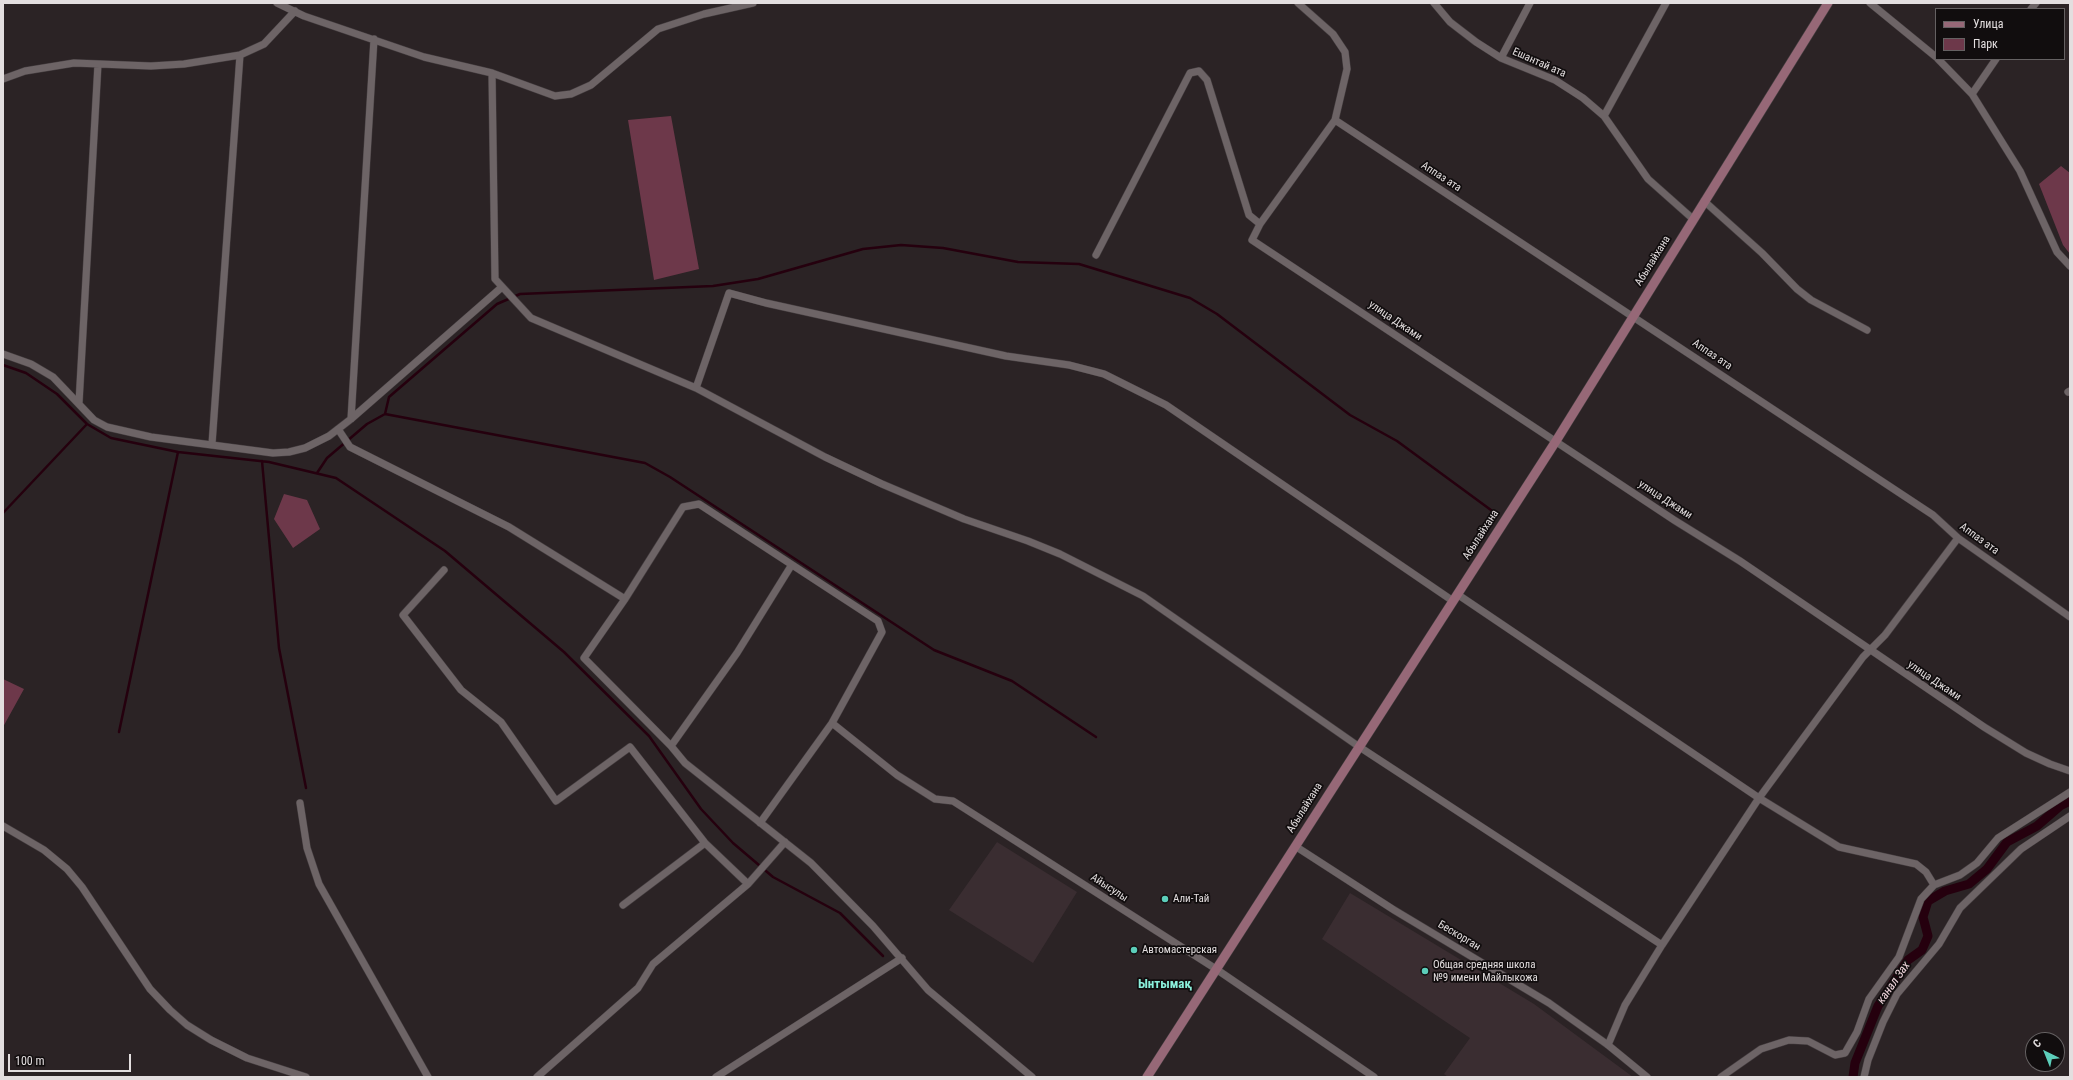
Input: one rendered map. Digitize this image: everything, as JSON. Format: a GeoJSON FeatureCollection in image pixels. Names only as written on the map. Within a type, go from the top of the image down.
{"type":"FeatureCollection","features":[{"type":"Feature","properties":{"kind":"main road","name":"Абылайхана"},"geometry":{"type":"LineString","coordinates":[[1148,1077],[1358,746],[1556,441],[1828,3]]}},
{"type":"Feature","properties":{"kind":"street"},"geometry":{"type":"LineString","coordinates":[[277,3],[295,11],[424,57],[492,73],[554,96],[571,94],[592,85],[658,29],[704,14],[753,3]]}},
{"type":"Feature","properties":{"kind":"street"},"geometry":{"type":"LineString","coordinates":[[1096,255],[1190,73],[1198,71],[1207,80],[1249,215],[1260,224],[1335,120],[1347,69],[1345,52],[1333,34],[1298,3]]}},
{"type":"Feature","properties":{"kind":"street","name":"Ешантай ата"},"geometry":{"type":"LineString","coordinates":[[1434,3],[1450,22],[1476,42],[1501,58],[1555,80],[1583,98],[1604,116],[1648,179],[1693,219]]}},
{"type":"Feature","properties":{"kind":"street"},"geometry":{"type":"LineString","coordinates":[[1501,58],[1530,3]]}},
{"type":"Feature","properties":{"kind":"street"},"geometry":{"type":"LineString","coordinates":[[1604,116],[1666,3]]}},
{"type":"Feature","properties":{"kind":"street"},"geometry":{"type":"LineString","coordinates":[[1870,3],[1935,56]]}},
{"type":"Feature","properties":{"kind":"street"},"geometry":{"type":"LineString","coordinates":[[3,79],[25,71],[74,63],[151,66],[184,64],[240,56],[264,44],[295,11]]}},
{"type":"Feature","properties":{"kind":"street"},"geometry":{"type":"LineString","coordinates":[[350,419],[374,39]]}},
{"type":"Feature","properties":{"kind":"street"},"geometry":{"type":"LineString","coordinates":[[212,444],[240,56]]}},
{"type":"Feature","properties":{"kind":"street"},"geometry":{"type":"LineString","coordinates":[[1939,60],[1972,94],[2020,171],[2057,252],[2070,266]]}},
{"type":"Feature","properties":{"kind":"street"},"geometry":{"type":"LineString","coordinates":[[1972,94],[1995,60]]}},
{"type":"Feature","properties":{"kind":"street"},"geometry":{"type":"LineString","coordinates":[[79,403],[98,64]]}},
{"type":"Feature","properties":{"kind":"street"},"geometry":{"type":"LineString","coordinates":[[492,73],[495,280],[531,318],[696,388],[824,457],[964,520],[1054,552],[1105,576],[1149,600],[1358,746],[1662,945]]}},
{"type":"Feature","properties":{"kind":"street","name":"Аппаз ата"},"geometry":{"type":"LineString","coordinates":[[1335,120],[1933,515],[1958,538],[2070,616]]}},
{"type":"Feature","properties":{"kind":"street"},"geometry":{"type":"LineString","coordinates":[[1704,201],[1762,253],[1811,300],[1867,330]]}},
{"type":"Feature","properties":{"kind":"street","name":"улица Джами"},"geometry":{"type":"LineString","coordinates":[[1260,224],[1252,240],[1740,561],[1984,727],[2020,749],[2050,764],[2070,771]]}},
{"type":"Feature","properties":{"kind":"street"},"geometry":{"type":"LineString","coordinates":[[3,354],[32,364],[53,377],[94,420],[108,427],[151,437],[273,453],[289,452],[305,448],[338,429],[502,287]]}},
{"type":"Feature","properties":{"kind":"street"},"geometry":{"type":"LineString","coordinates":[[696,388],[729,293],[766,303],[1006,356],[1069,365],[1104,374],[1166,405],[1455,598],[1759,798],[1839,847],[1916,864],[1926,872],[1934,885]]}},
{"type":"Feature","properties":{"kind":"street"},"geometry":{"type":"LineString","coordinates":[[338,429],[350,447],[509,527],[625,599]]}},
{"type":"Feature","properties":{"kind":"street"},"geometry":{"type":"LineString","coordinates":[[760,823],[832,723],[882,632],[878,621],[791,566],[699,504],[683,507],[625,599],[584,658],[671,746],[684,763],[760,823],[785,842],[811,863],[902,958],[928,990],[1032,1077]]}},
{"type":"Feature","properties":{"kind":"street"},"geometry":{"type":"LineString","coordinates":[[1608,1045],[1625,1005],[1662,945],[1759,798],[1869,650],[1885,635],[1958,538]]}},
{"type":"Feature","properties":{"kind":"street"},"geometry":{"type":"LineString","coordinates":[[671,746],[737,653],[791,566]]}},
{"type":"Feature","properties":{"kind":"street"},"geometry":{"type":"LineString","coordinates":[[444,570],[403,615],[461,690],[501,722],[556,801],[630,747],[705,843],[748,884]]}},
{"type":"Feature","properties":{"kind":"street","name":"Айысулы"},"geometry":{"type":"LineString","coordinates":[[832,723],[897,775],[935,799],[952,801],[1216,969],[1374,1077]]}},
{"type":"Feature","properties":{"kind":"street"},"geometry":{"type":"LineString","coordinates":[[1721,1077],[1761,1049],[1789,1040],[1808,1042],[1835,1055],[1845,1053],[1857,1032],[1869,999],[1899,957],[1921,898],[1934,885],[1960,875],[1977,863],[1998,838],[2070,792]]}},
{"type":"Feature","properties":{"kind":"street"},"geometry":{"type":"LineString","coordinates":[[300,803],[308,848],[319,884],[428,1077]]}},
{"type":"Feature","properties":{"kind":"street"},"geometry":{"type":"LineString","coordinates":[[1864,1077],[1868,1060],[1883,1022],[1897,994],[1940,944],[1960,908],[2021,849],[2070,816]]}},
{"type":"Feature","properties":{"kind":"street"},"geometry":{"type":"LineString","coordinates":[[3,826],[44,850],[67,869],[82,887],[150,989],[187,1025],[211,1040],[247,1058],[306,1077]]}},
{"type":"Feature","properties":{"kind":"street"},"geometry":{"type":"LineString","coordinates":[[537,1077],[638,988],[653,964],[748,884],[785,842]]}},
{"type":"Feature","properties":{"kind":"street"},"geometry":{"type":"LineString","coordinates":[[623,905],[705,843]]}},
{"type":"Feature","properties":{"kind":"street","name":"Бескорган"},"geometry":{"type":"LineString","coordinates":[[1295,846],[1394,910],[1549,1003],[1608,1045],[1647,1077]]}},
{"type":"Feature","properties":{"kind":"street"},"geometry":{"type":"LineString","coordinates":[[716,1077],[902,958]]}},
{"type":"Feature","properties":{"kind":"shaded area"},"geometry":{"type":"Polygon","coordinates":[[[997,842],[1077,892],[1033,963],[949,910],[997,842]]]}},
{"type":"Feature","properties":{"kind":"shaded area","name":"Общая средняя школа №9 имени Майлыкожа"},"geometry":{"type":"Polygon","coordinates":[[[1350,893],[1534,1004],[1633,1077],[1448,1077],[1444,1074],[1470,1038],[1322,939],[1350,893]]]}},
{"type":"Feature","properties":{"kind":"green space"},"geometry":{"type":"Polygon","coordinates":[[[671,116],[699,269],[654,280],[628,120],[671,116]]]}},
{"type":"Feature","properties":{"kind":"green space"},"geometry":{"type":"Polygon","coordinates":[[[2061,166],[2070,173],[2070,254],[2063,245],[2039,184],[2061,166]]]}},
{"type":"Feature","properties":{"kind":"green space"},"geometry":{"type":"Polygon","coordinates":[[[284,494],[307,500],[320,529],[293,548],[274,519],[284,494]]]}},
{"type":"Feature","properties":{"kind":"green space"},"geometry":{"type":"Polygon","coordinates":[[[3,679],[24,689],[3,727],[3,679]]]}},
{"type":"Feature","properties":{"kind":"waterway"},"geometry":{"type":"LineString","coordinates":[[385,414],[389,397],[497,304],[520,294],[713,286],[758,279],[863,249],[901,245],[943,248],[1018,262],[1079,264],[1190,298],[1217,314],[1350,415],[1397,441],[1495,513]]}},
{"type":"Feature","properties":{"kind":"waterway"},"geometry":{"type":"LineString","coordinates":[[3,365],[26,373],[57,394],[87,424],[111,438],[178,452],[269,462],[336,478],[445,551],[564,652],[649,736],[701,809],[733,843],[773,877],[840,913],[883,956]]}},
{"type":"Feature","properties":{"kind":"waterway"},"geometry":{"type":"LineString","coordinates":[[317,473],[327,458],[367,424],[385,414],[645,463],[670,477],[934,650],[1012,681],[1096,737]]}},
{"type":"Feature","properties":{"kind":"waterway"},"geometry":{"type":"LineString","coordinates":[[3,513],[87,424]]}},
{"type":"Feature","properties":{"kind":"waterway"},"geometry":{"type":"LineString","coordinates":[[119,732],[178,452]]}},
{"type":"Feature","properties":{"kind":"waterway"},"geometry":{"type":"LineString","coordinates":[[262,461],[279,648],[306,788]]}},
{"type":"Feature","properties":{"kind":"waterway","name":"канал Зах"},"geometry":{"type":"LineString","coordinates":[[1853,1077],[1855,1063],[1878,1006],[1908,960],[1922,950],[1928,936],[1923,917],[1928,901],[1945,891],[1969,884],[1987,869],[2007,842],[2037,826],[2060,806],[2070,801]]}},
{"type":"Feature","properties":{"kind":"place","name":"Али-Тай"},"geometry":{"type":"Point","coordinates":[1165,899]}},
{"type":"Feature","properties":{"kind":"place","name":"Автомастерская"},"geometry":{"type":"Point","coordinates":[1134,950]}},
{"type":"Feature","properties":{"kind":"place","name":"Общая средняя школа №9 имени Майлыкожа"},"geometry":{"type":"Point","coordinates":[1425,971]}},
{"type":"Feature","properties":{"kind":"district","name":"Ынтымақ"},"geometry":{"type":"Point","coordinates":[1165,985]}}]}
